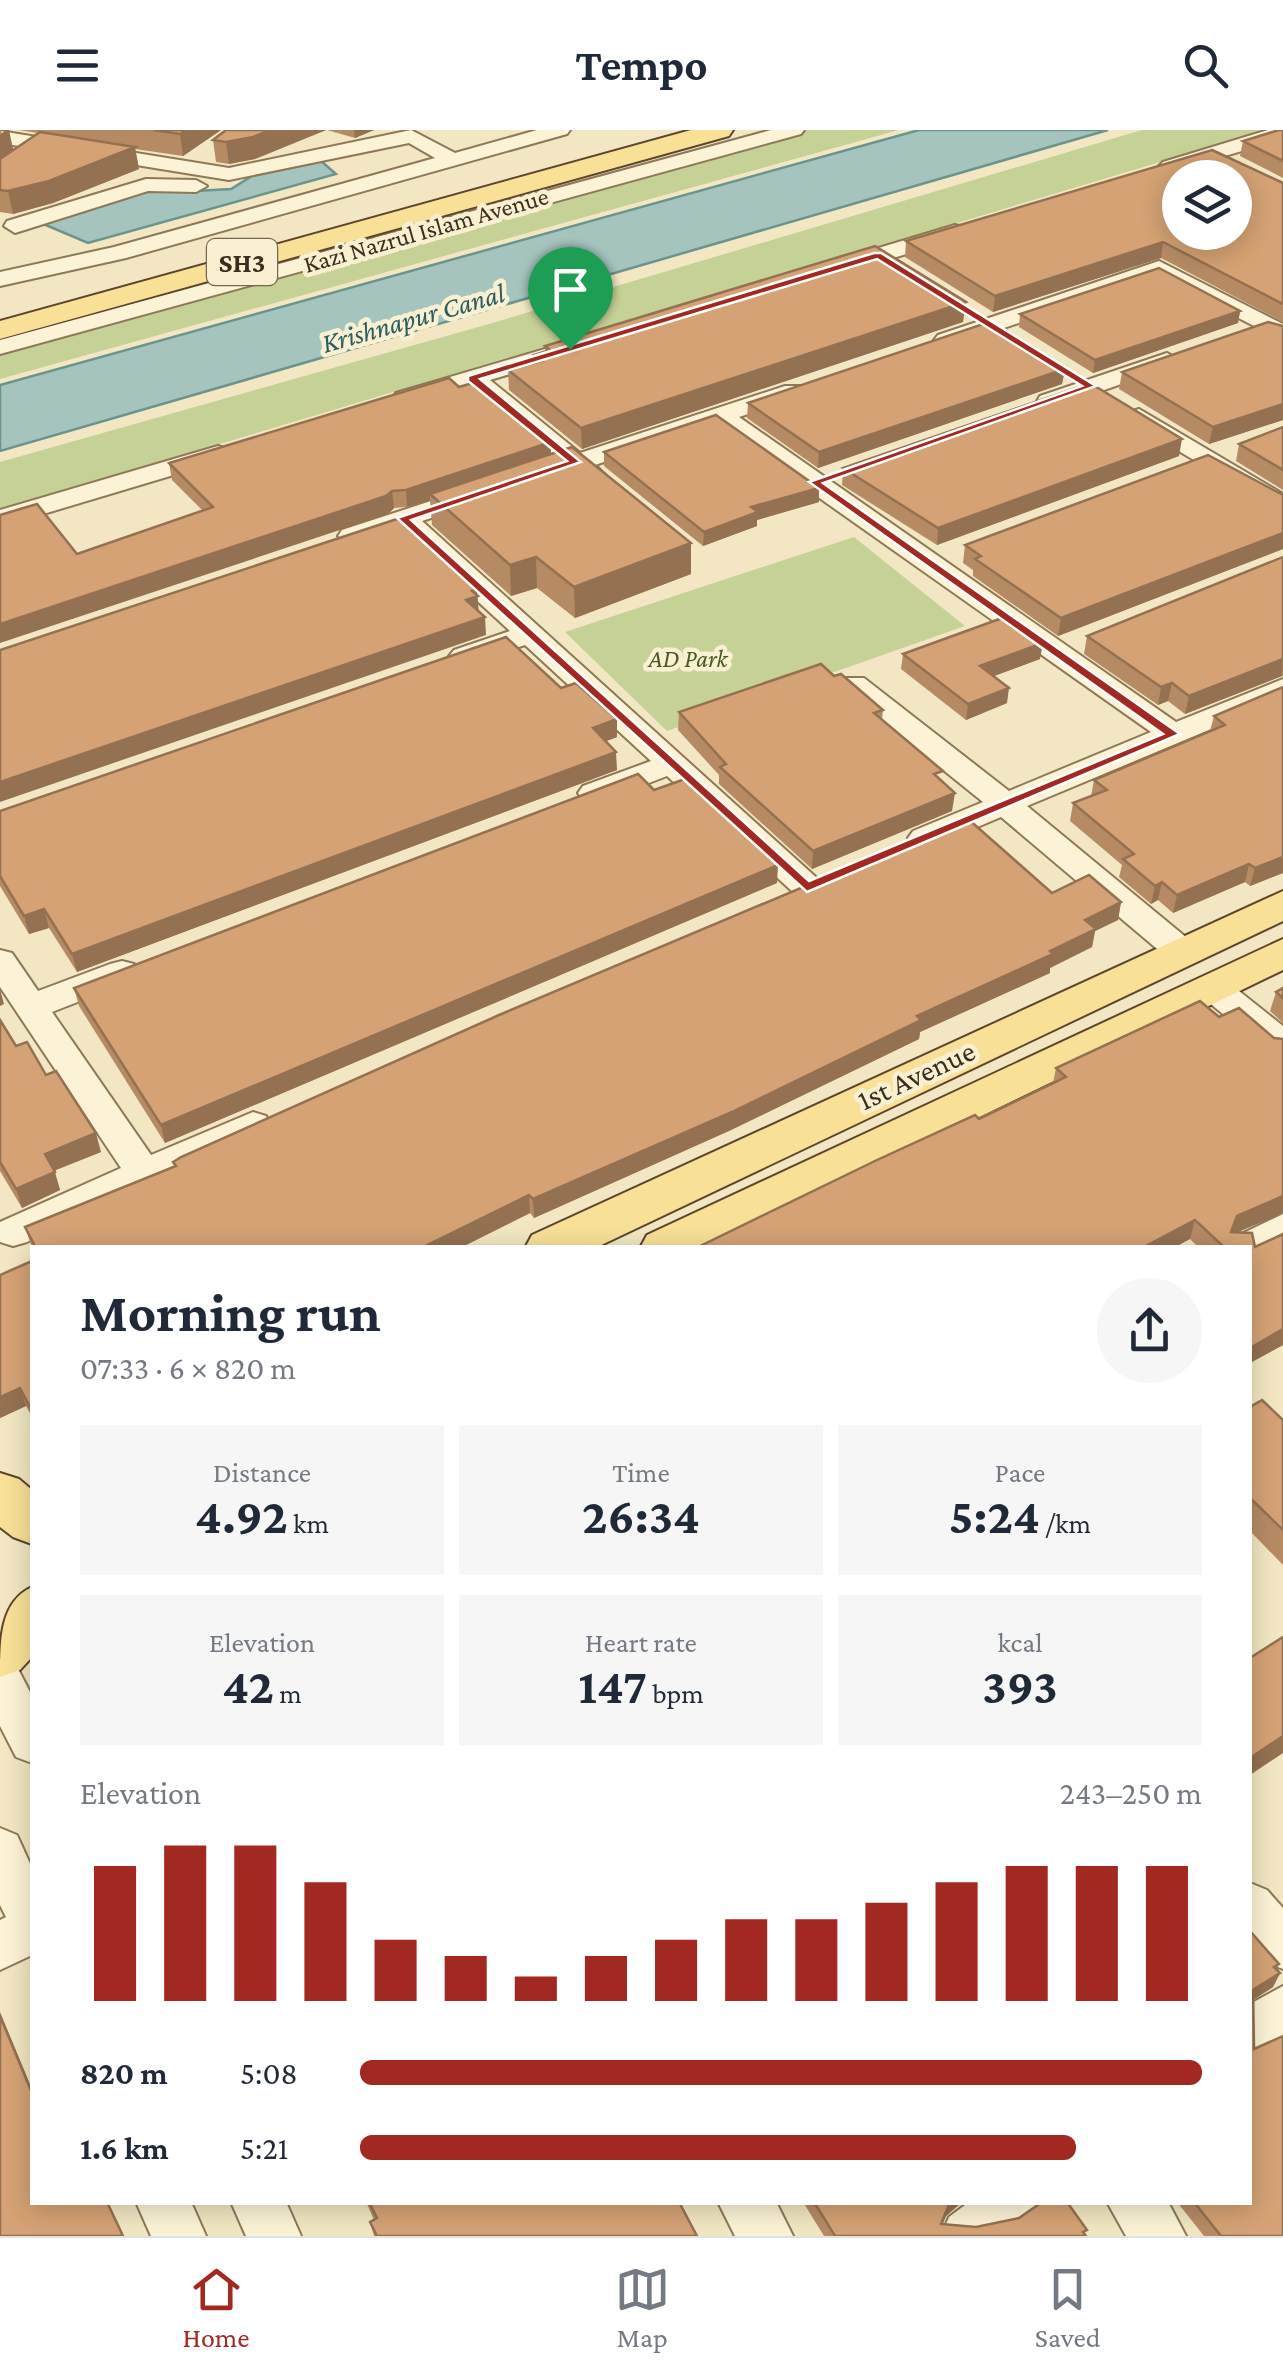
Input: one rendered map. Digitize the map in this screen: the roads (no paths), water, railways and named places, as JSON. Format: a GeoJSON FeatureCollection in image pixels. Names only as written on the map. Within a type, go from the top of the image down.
{"type":"FeatureCollection","features":[{"type":"Feature","properties":{"kind":"main road","name":"Kazi Nazrul Islam Avenue"},"geometry":{"type":"LineString","coordinates":[[0,305],[455,170],[645,130]]}},
{"type":"Feature","properties":{"kind":"main road","name":"Kazi Nazrul Islam Avenue"},"geometry":{"type":"LineString","coordinates":[[0,330],[720,130]]}},
{"type":"Feature","properties":{"kind":"main road"},"geometry":{"type":"LineString","coordinates":[[455,170],[483,194]]}},
{"type":"Feature","properties":{"kind":"main road","name":"1st Avenue"},"geometry":{"type":"LineString","coordinates":[[555,1245],[1283,904]]}},
{"type":"Feature","properties":{"kind":"main road"},"geometry":{"type":"LineString","coordinates":[[670,1245],[1283,953]]}},
{"type":"Feature","properties":{"kind":"main road"},"geometry":{"type":"LineString","coordinates":[[0,1652],[27,1625],[30,1617]]}},
{"type":"Feature","properties":{"kind":"street","name":"Kazi Nazrul Islam Avenue"},"geometry":{"type":"LineString","coordinates":[[0,278],[118,253],[361,186],[455,170],[560,130]]}},
{"type":"Feature","properties":{"kind":"street","name":"Kazi Nazrul Islam Avenue"},"geometry":{"type":"LineString","coordinates":[[0,347],[794,130]]}},
{"type":"Feature","properties":{"kind":"street"},"geometry":{"type":"LineString","coordinates":[[0,132],[38,144],[228,174]]}},
{"type":"Feature","properties":{"kind":"street"},"geometry":{"type":"LineString","coordinates":[[1229,160],[1283,132]]}},
{"type":"Feature","properties":{"kind":"street"},"geometry":{"type":"LineString","coordinates":[[9,228],[146,185],[198,186],[228,174],[412,136],[455,170]]}},
{"type":"Feature","properties":{"kind":"street"},"geometry":{"type":"LineString","coordinates":[[14,165],[38,144]]}},
{"type":"Feature","properties":{"kind":"street"},"geometry":{"type":"LineString","coordinates":[[190,166],[216,148]]}},
{"type":"Feature","properties":{"kind":"street"},"geometry":{"type":"LineString","coordinates":[[327,151],[361,186]]}},
{"type":"Feature","properties":{"kind":"street"},"geometry":{"type":"LineString","coordinates":[[1146,174],[1162,169]]}},
{"type":"Feature","properties":{"kind":"street"},"geometry":{"type":"LineString","coordinates":[[821,273],[985,222]]}},
{"type":"Feature","properties":{"kind":"street"},"geometry":{"type":"LineString","coordinates":[[9,228],[44,240],[64,262]]}},
{"type":"Feature","properties":{"kind":"street"},"geometry":{"type":"LineString","coordinates":[[878,256],[907,274]]}},
{"type":"Feature","properties":{"kind":"street"},"geometry":{"type":"LineString","coordinates":[[918,349],[1159,268],[1275,330]]}},
{"type":"Feature","properties":{"kind":"street"},"geometry":{"type":"LineString","coordinates":[[957,304],[1017,342]]}},
{"type":"Feature","properties":{"kind":"street"},"geometry":{"type":"LineString","coordinates":[[1232,338],[1275,330]]}},
{"type":"Feature","properties":{"kind":"street"},"geometry":{"type":"LineString","coordinates":[[388,404],[600,340]]}},
{"type":"Feature","properties":{"kind":"street"},"geometry":{"type":"LineString","coordinates":[[1017,412],[1196,350]]}},
{"type":"Feature","properties":{"kind":"street"},"geometry":{"type":"LineString","coordinates":[[1067,372],[1283,505]]}},
{"type":"Feature","properties":{"kind":"street"},"geometry":{"type":"LineString","coordinates":[[472,378],[606,486]]}},
{"type":"Feature","properties":{"kind":"street"},"geometry":{"type":"LineString","coordinates":[[330,544],[810,385]]}},
{"type":"Feature","properties":{"kind":"street"},"geometry":{"type":"LineString","coordinates":[[720,416],[1173,734]]}},
{"type":"Feature","properties":{"kind":"street"},"geometry":{"type":"LineString","coordinates":[[0,520],[242,447]]}},
{"type":"Feature","properties":{"kind":"street"},"geometry":{"type":"LineString","coordinates":[[1170,472],[1237,447]]}},
{"type":"Feature","properties":{"kind":"street"},"geometry":{"type":"LineString","coordinates":[[815,482],[852,470]]}},
{"type":"Feature","properties":{"kind":"street"},"geometry":{"type":"LineString","coordinates":[[403,518],[807,887]]}},
{"type":"Feature","properties":{"kind":"street"},"geometry":{"type":"LineString","coordinates":[[928,562],[965,548]]}},
{"type":"Feature","properties":{"kind":"street"},"geometry":{"type":"LineString","coordinates":[[434,666],[528,634]]}},
{"type":"Feature","properties":{"kind":"street"},"geometry":{"type":"LineString","coordinates":[[1055,652],[1090,637]]}},
{"type":"Feature","properties":{"kind":"street"},"geometry":{"type":"LineString","coordinates":[[854,684],[1006,804],[1181,951]]}},
{"type":"Feature","properties":{"kind":"street"},"geometry":{"type":"LineString","coordinates":[[897,849],[1283,688]]}},
{"type":"Feature","properties":{"kind":"street"},"geometry":{"type":"LineString","coordinates":[[562,805],[672,764]]}},
{"type":"Feature","properties":{"kind":"street"},"geometry":{"type":"LineString","coordinates":[[771,903],[843,872]]}},
{"type":"Feature","properties":{"kind":"street"},"geometry":{"type":"LineString","coordinates":[[31,1007],[159,958]]}},
{"type":"Feature","properties":{"kind":"street"},"geometry":{"type":"LineString","coordinates":[[0,961],[144,1172]]}},
{"type":"Feature","properties":{"kind":"street"},"geometry":{"type":"LineString","coordinates":[[1212,987],[1283,1045]]}},
{"type":"Feature","properties":{"kind":"street"},"geometry":{"type":"LineString","coordinates":[[14,1232],[287,1111]]}},
{"type":"Feature","properties":{"kind":"street"},"geometry":{"type":"LineString","coordinates":[[1252,1246],[1283,1228]]}},
{"type":"Feature","properties":{"kind":"street"},"geometry":{"type":"LineString","coordinates":[[0,1679],[30,1738]]}},
{"type":"Feature","properties":{"kind":"street"},"geometry":{"type":"LineString","coordinates":[[0,1851],[30,1916]]}},
{"type":"Feature","properties":{"kind":"street"},"geometry":{"type":"LineString","coordinates":[[1252,1909],[1283,1945]]}},
{"type":"Feature","properties":{"kind":"street"},"geometry":{"type":"LineString","coordinates":[[0,1946],[30,1929]]}},
{"type":"Feature","properties":{"kind":"street"},"geometry":{"type":"LineString","coordinates":[[1252,2034],[1283,2012]]}},
{"type":"Feature","properties":{"kind":"street"},"geometry":{"type":"LineString","coordinates":[[164,2205],[178,2236]]}},
{"type":"Feature","properties":{"kind":"street"},"geometry":{"type":"LineString","coordinates":[[259,2205],[274,2236]]}},
{"type":"Feature","properties":{"kind":"street"},"geometry":{"type":"LineString","coordinates":[[747,2205],[766,2236]]}},
{"type":"Feature","properties":{"kind":"street"},"geometry":{"type":"LineString","coordinates":[[968,2236],[1010,2205]]}},
{"type":"Feature","properties":{"kind":"street"},"geometry":{"type":"LineString","coordinates":[[1136,2205],[1159,2236]]}},
{"type":"Feature","properties":{"kind":"water","name":"Krishnapur Canal"},"geometry":{"type":"Polygon","coordinates":[[[919,130],[1108,130],[0,451],[0,385],[919,130]]]}},
{"type":"Feature","properties":{"kind":"water"},"geometry":{"type":"Polygon","coordinates":[[[321,161],[336,174],[88,243],[29,218],[151,184],[195,191],[231,189],[252,176],[321,161]]]}},
{"type":"Feature","properties":{"kind":"park label","name":"AD Park"},"geometry":{"type":"Point","coordinates":[688,658]}}]}
